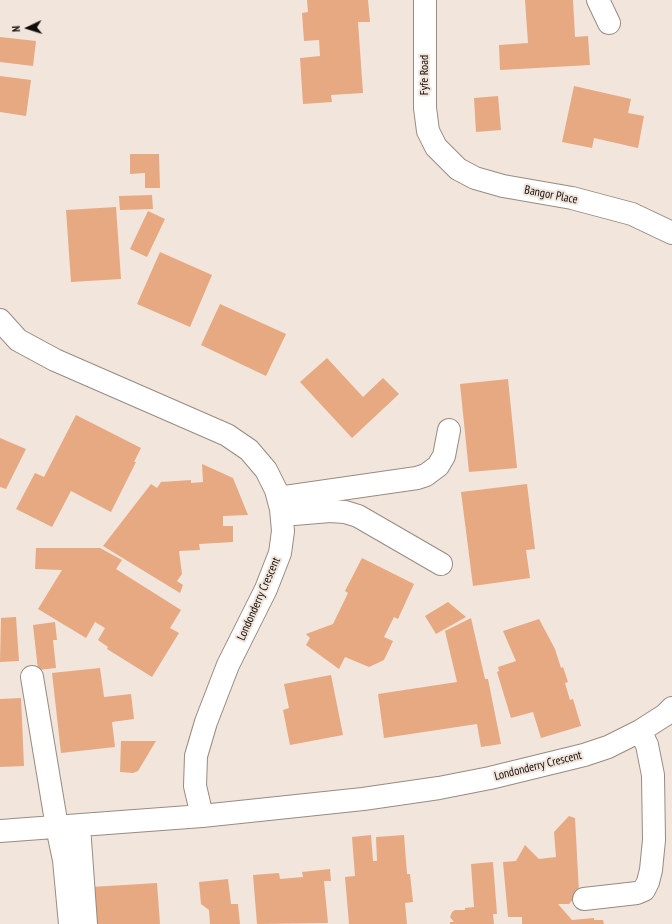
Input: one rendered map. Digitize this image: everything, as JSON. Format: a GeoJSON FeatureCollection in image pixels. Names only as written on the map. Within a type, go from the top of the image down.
{"type":"FeatureCollection","features":[{"type":"Feature","properties":{"kind":"street","name":"Fyfe Road"},"geometry":{"type":"LineString","coordinates":[[425,0],[425,108],[428,132],[436,147]]}},
{"type":"Feature","properties":{"kind":"street"},"geometry":{"type":"LineString","coordinates":[[598,0],[609,24]]}},
{"type":"Feature","properties":{"kind":"street","name":"Bangor Place"},"geometry":{"type":"LineString","coordinates":[[436,147],[458,169],[475,178],[503,186],[572,198],[632,214],[672,233]]}},
{"type":"Feature","properties":{"kind":"street","name":"Londonderry Crescent"},"geometry":{"type":"LineString","coordinates":[[0,320],[18,340],[55,360],[227,435],[249,450],[266,470],[276,490],[283,531],[280,553],[266,589],[228,665],[206,722],[196,756],[195,786],[202,816]]}},
{"type":"Feature","properties":{"kind":"street"},"geometry":{"type":"LineString","coordinates":[[280,507],[426,475],[438,466],[444,456],[449,430]]}},
{"type":"Feature","properties":{"kind":"street"},"geometry":{"type":"LineString","coordinates":[[280,507],[345,512],[358,516],[441,564]]}},
{"type":"Feature","properties":{"kind":"street"},"geometry":{"type":"LineString","coordinates":[[32,677],[57,827],[64,860],[70,924]]}},
{"type":"Feature","properties":{"kind":"street","name":"Londonderry Crescent"},"geometry":{"type":"LineString","coordinates":[[0,831],[202,816],[363,799],[439,788],[490,778],[584,755],[608,747],[640,731],[665,715],[672,708]]}},
{"type":"Feature","properties":{"kind":"street"},"geometry":{"type":"LineString","coordinates":[[584,899],[637,893],[644,890],[648,882],[651,870],[654,840],[653,774],[648,745],[640,731]]}},
{"type":"Feature","properties":{"kind":"street"},"geometry":{"type":"LineString","coordinates":[[79,826],[86,924]]}},
{"type":"Feature","properties":{"kind":"building"},"geometry":{"type":"Polygon","coordinates":[[[307,0],[368,0],[370,22],[358,22],[363,93],[331,95],[332,102],[303,104],[300,58],[320,56],[319,40],[304,41],[302,13],[308,12],[307,0]]]}},
{"type":"Feature","properties":{"kind":"building"},"geometry":{"type":"Polygon","coordinates":[[[525,0],[573,0],[575,37],[588,36],[590,65],[500,70],[499,45],[528,43],[525,0]]]}},
{"type":"Feature","properties":{"kind":"building"},"geometry":{"type":"Polygon","coordinates":[[[0,37],[36,41],[33,66],[0,62],[0,37]]]}},
{"type":"Feature","properties":{"kind":"building"},"geometry":{"type":"Polygon","coordinates":[[[0,76],[31,80],[26,116],[0,112],[0,76]]]}},
{"type":"Feature","properties":{"kind":"building"},"geometry":{"type":"Polygon","coordinates":[[[574,86],[631,99],[628,113],[644,116],[638,148],[594,138],[592,148],[562,142],[574,86]]]}},
{"type":"Feature","properties":{"kind":"building"},"geometry":{"type":"Polygon","coordinates":[[[498,96],[501,130],[476,132],[474,98],[498,96]]]}},
{"type":"Feature","properties":{"kind":"building"},"geometry":{"type":"Polygon","coordinates":[[[130,154],[159,154],[160,188],[145,188],[145,173],[130,174],[130,154]]]}},
{"type":"Feature","properties":{"kind":"building"},"geometry":{"type":"Polygon","coordinates":[[[152,195],[153,209],[120,210],[119,196],[152,195]]]}},
{"type":"Feature","properties":{"kind":"building"},"geometry":{"type":"Polygon","coordinates":[[[116,207],[121,279],[71,282],[66,210],[116,207]]]}},
{"type":"Feature","properties":{"kind":"building"},"geometry":{"type":"Polygon","coordinates":[[[148,211],[165,219],[147,257],[130,249],[148,211]]]}},
{"type":"Feature","properties":{"kind":"building"},"geometry":{"type":"Polygon","coordinates":[[[160,252],[212,275],[190,327],[137,304],[160,252]]]}},
{"type":"Feature","properties":{"kind":"building"},"geometry":{"type":"Polygon","coordinates":[[[220,304],[286,334],[266,376],[201,345],[220,304]]]}},
{"type":"Feature","properties":{"kind":"building"},"geometry":{"type":"Polygon","coordinates":[[[327,358],[363,397],[383,378],[399,394],[352,438],[300,382],[327,358]]]}},
{"type":"Feature","properties":{"kind":"building"},"geometry":{"type":"Polygon","coordinates":[[[508,379],[517,468],[469,472],[460,384],[508,379]]]}},
{"type":"Feature","properties":{"kind":"building"},"geometry":{"type":"Polygon","coordinates":[[[76,415],[141,448],[134,462],[136,462],[111,512],[71,491],[52,527],[16,509],[35,473],[44,477],[76,415]]]}},
{"type":"Feature","properties":{"kind":"building"},"geometry":{"type":"Polygon","coordinates":[[[0,438],[26,449],[6,489],[0,487],[0,438]]]}},
{"type":"Feature","properties":{"kind":"building"},"geometry":{"type":"Polygon","coordinates":[[[202,464],[233,478],[248,515],[223,516],[223,526],[233,526],[233,542],[199,544],[200,550],[179,551],[182,574],[177,581],[183,585],[180,593],[103,546],[151,484],[157,488],[161,482],[191,480],[191,483],[203,482],[202,464]]]}},
{"type":"Feature","properties":{"kind":"building"},"geometry":{"type":"Polygon","coordinates":[[[527,484],[535,549],[526,550],[530,578],[473,586],[461,492],[527,484]]]}},
{"type":"Feature","properties":{"kind":"building"},"geometry":{"type":"Polygon","coordinates":[[[36,548],[100,548],[122,560],[116,569],[181,610],[170,628],[179,633],[152,677],[107,649],[108,647],[98,640],[105,628],[95,622],[86,638],[38,609],[62,570],[35,569],[36,548]]]}},
{"type":"Feature","properties":{"kind":"building"},"geometry":{"type":"Polygon","coordinates":[[[362,558],[414,584],[398,619],[394,617],[384,637],[393,641],[384,660],[369,667],[345,657],[339,669],[306,645],[310,638],[306,634],[333,624],[348,593],[345,591],[362,558]]]}},
{"type":"Feature","properties":{"kind":"building"},"geometry":{"type":"Polygon","coordinates":[[[448,602],[466,617],[436,634],[425,616],[448,602]]]}},
{"type":"Feature","properties":{"kind":"building"},"geometry":{"type":"Polygon","coordinates":[[[16,617],[19,661],[0,662],[1,618],[16,617]]]}},
{"type":"Feature","properties":{"kind":"building"},"geometry":{"type":"Polygon","coordinates":[[[471,618],[485,679],[488,679],[501,744],[481,747],[477,724],[384,738],[378,694],[457,682],[445,631],[471,618]]]}},
{"type":"Feature","properties":{"kind":"building"},"geometry":{"type":"Polygon","coordinates":[[[539,619],[555,649],[561,668],[563,667],[568,682],[565,683],[570,700],[573,699],[581,726],[541,738],[533,712],[511,718],[497,672],[499,671],[498,667],[516,661],[503,631],[539,619]]]}},
{"type":"Feature","properties":{"kind":"building"},"geometry":{"type":"Polygon","coordinates":[[[55,622],[57,640],[53,640],[56,668],[38,670],[33,625],[55,622]]]}},
{"type":"Feature","properties":{"kind":"building"},"geometry":{"type":"Polygon","coordinates":[[[100,668],[104,697],[131,694],[134,719],[112,722],[115,747],[61,753],[52,673],[100,668]]]}},
{"type":"Feature","properties":{"kind":"building"},"geometry":{"type":"Polygon","coordinates":[[[331,675],[343,735],[290,745],[283,710],[289,708],[284,684],[331,675]]]}},
{"type":"Feature","properties":{"kind":"building"},"geometry":{"type":"Polygon","coordinates":[[[21,698],[24,766],[0,767],[0,699],[21,698]]]}},
{"type":"Feature","properties":{"kind":"building"},"geometry":{"type":"Polygon","coordinates":[[[121,741],[156,741],[138,771],[133,773],[120,772],[121,741]]]}},
{"type":"Feature","properties":{"kind":"building"},"geometry":{"type":"Polygon","coordinates":[[[569,816],[575,818],[579,893],[569,904],[558,904],[572,920],[594,918],[594,920],[603,920],[604,924],[522,924],[522,917],[508,917],[503,862],[516,861],[525,845],[539,859],[556,857],[554,832],[569,816]]]}},
{"type":"Feature","properties":{"kind":"building"},"geometry":{"type":"Polygon","coordinates":[[[371,835],[373,861],[377,861],[376,837],[404,835],[407,874],[410,874],[413,902],[405,903],[407,924],[349,924],[345,877],[355,876],[352,837],[371,835]]]}},
{"type":"Feature","properties":{"kind":"building"},"geometry":{"type":"Polygon","coordinates":[[[493,862],[497,914],[493,914],[494,924],[450,924],[450,922],[454,922],[450,917],[452,912],[455,910],[465,910],[465,908],[474,907],[471,864],[493,862]]]}},
{"type":"Feature","properties":{"kind":"building"},"geometry":{"type":"Polygon","coordinates":[[[330,869],[331,881],[324,881],[328,923],[257,924],[253,875],[279,873],[280,879],[303,877],[302,872],[330,869]]]}},
{"type":"Feature","properties":{"kind":"building"},"geometry":{"type":"Polygon","coordinates":[[[228,879],[231,904],[238,904],[240,924],[210,924],[209,910],[201,904],[199,882],[228,879]]]}},
{"type":"Feature","properties":{"kind":"building"},"geometry":{"type":"Polygon","coordinates":[[[157,883],[160,924],[94,924],[91,887],[157,883]]]}}]}
